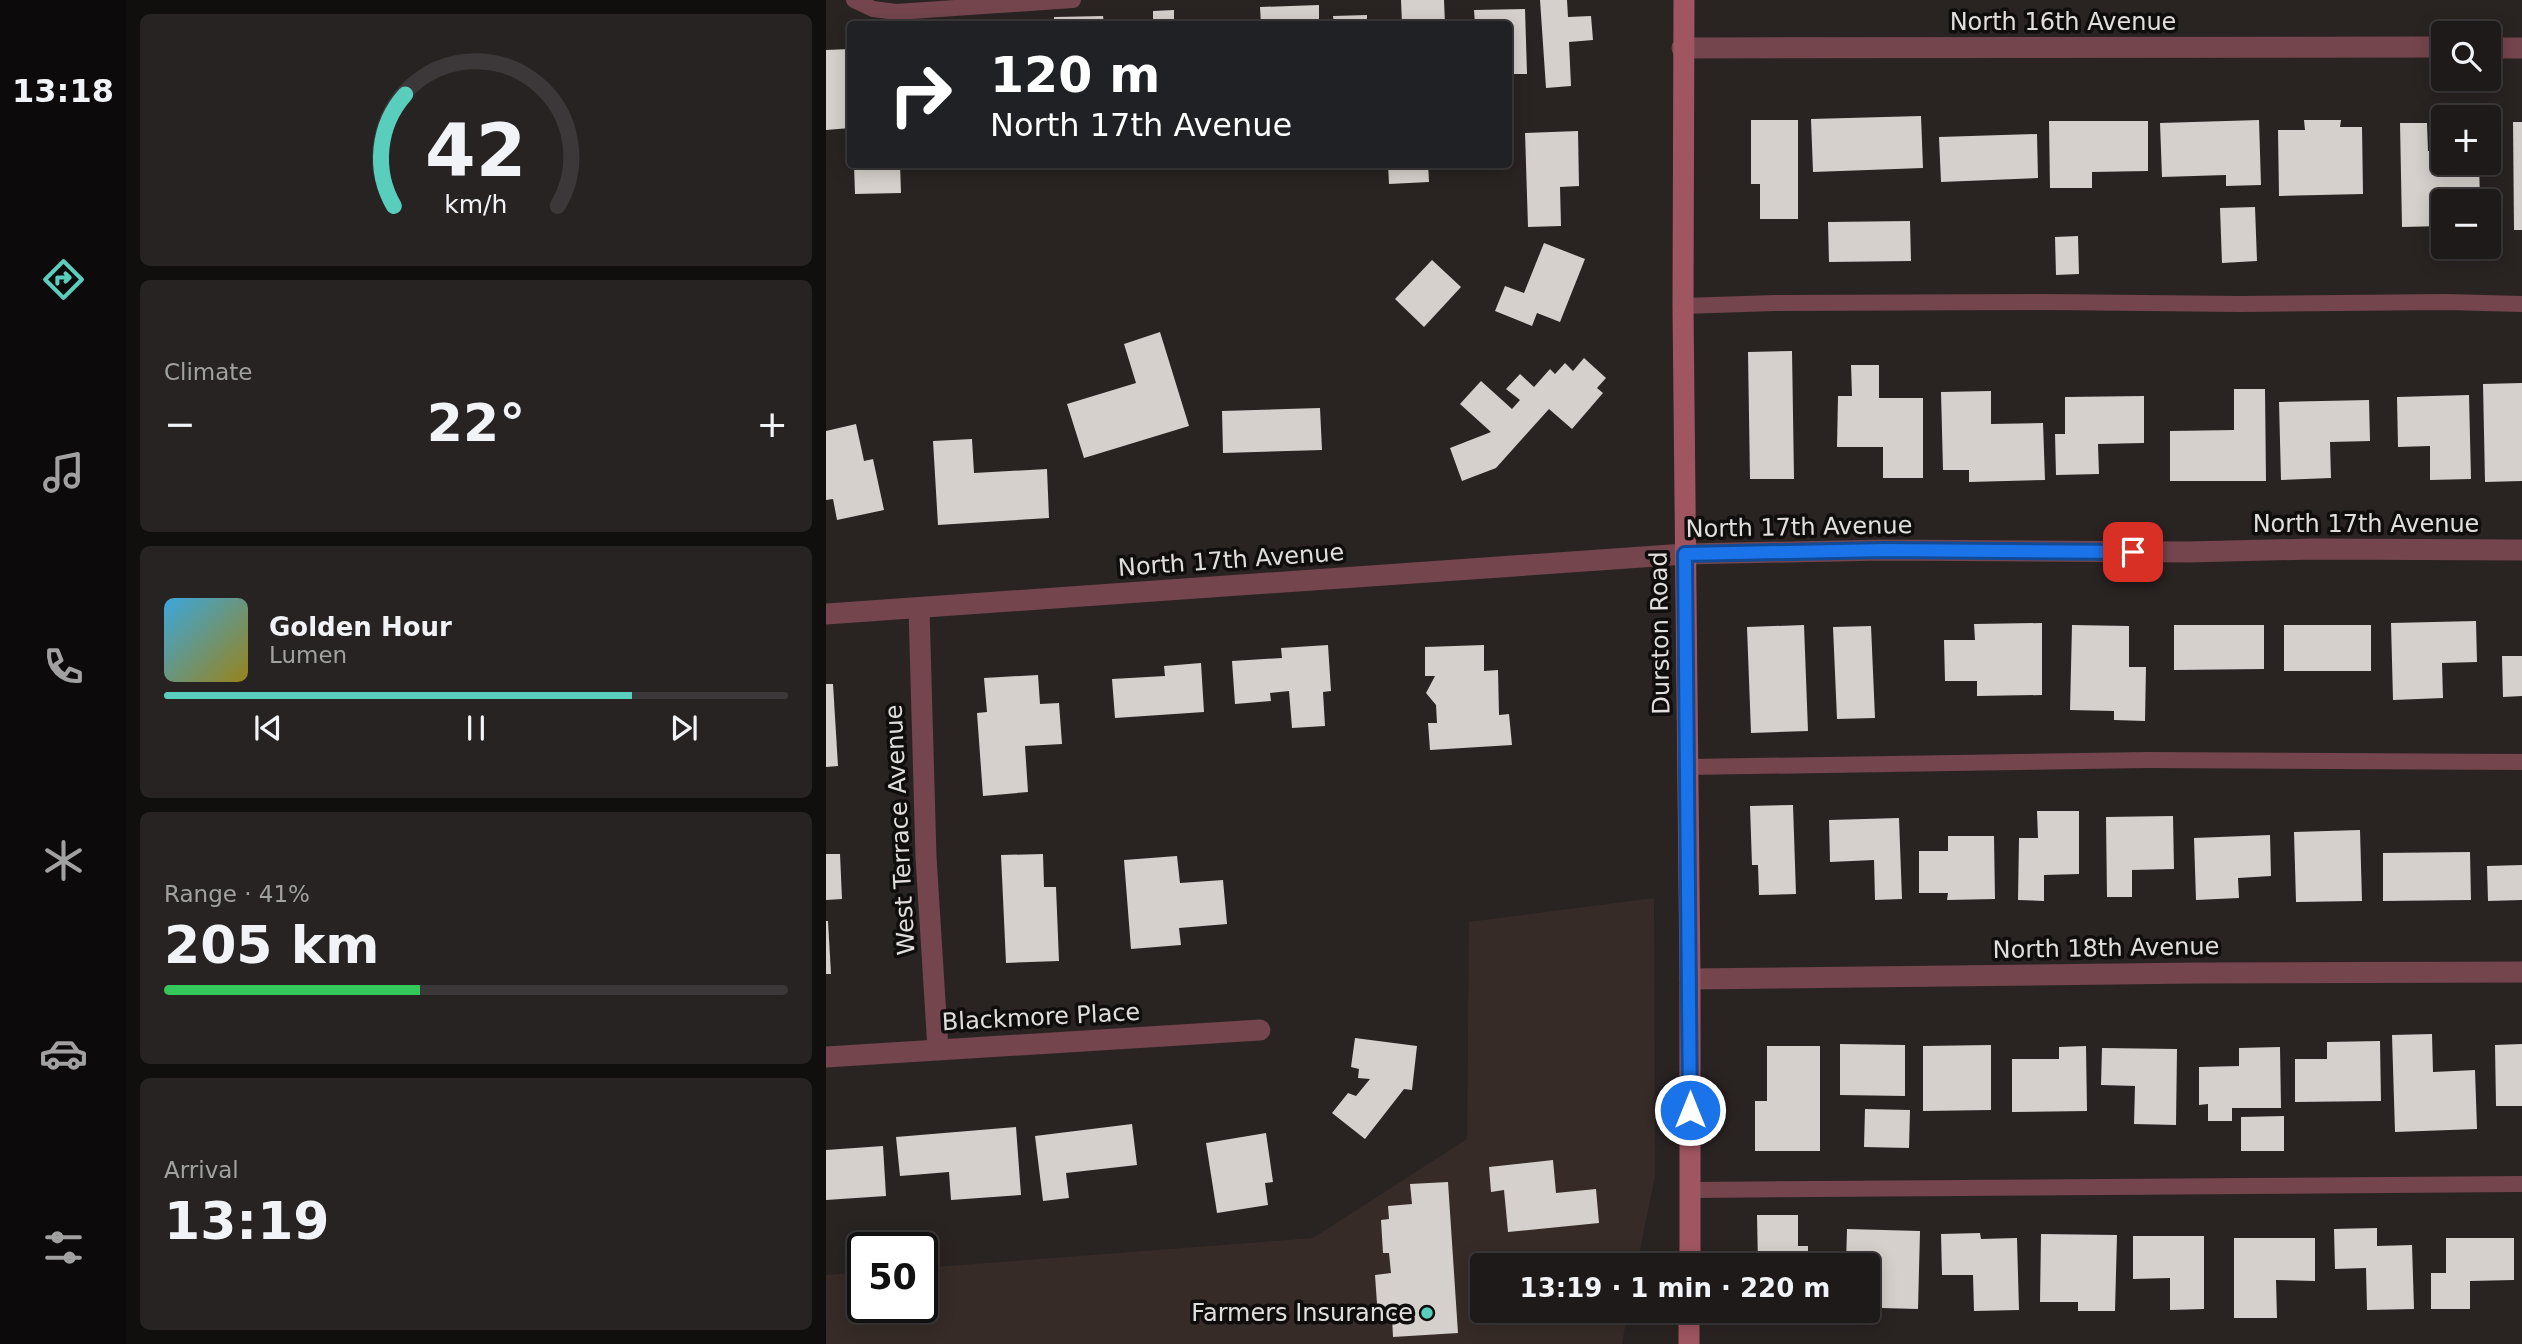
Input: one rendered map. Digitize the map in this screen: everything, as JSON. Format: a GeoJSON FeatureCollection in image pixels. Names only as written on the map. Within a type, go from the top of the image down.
{"type":"FeatureCollection","features":[{"type":"Feature","properties":{"kind":"main road","name":"Durston Road"},"geometry":{"type":"LineString","coordinates":[[1684,0],[1683,306],[1690,1253]]}},
{"type":"Feature","properties":{"kind":"main road"},"geometry":{"type":"LineString","coordinates":[[1689,1323],[1689,1344]]}},
{"type":"Feature","properties":{"kind":"street","name":"North 16th Avenue"},"geometry":{"type":"LineString","coordinates":[[1682,48],[2431,47]]}},
{"type":"Feature","properties":{"kind":"street"},"geometry":{"type":"LineString","coordinates":[[2501,48],[2522,48]]}},
{"type":"Feature","properties":{"kind":"street","name":"North 17th Avenue"},"geometry":{"type":"LineString","coordinates":[[826,614],[1685,554],[1885,550],[2522,550]]}},
{"type":"Feature","properties":{"kind":"street","name":"West Terrace Avenue"},"geometry":{"type":"LineString","coordinates":[[919,608],[926,857],[938,1049]]}},
{"type":"Feature","properties":{"kind":"street","name":"North 18th Avenue"},"geometry":{"type":"LineString","coordinates":[[1690,979],[2522,972]]}},
{"type":"Feature","properties":{"kind":"street","name":"Blackmore Place"},"geometry":{"type":"LineString","coordinates":[[826,1057],[1260,1030]]}},
{"type":"Feature","properties":{"kind":"lane"},"geometry":{"type":"LineString","coordinates":[[854,0],[873,9],[896,12],[1073,0]]}},
{"type":"Feature","properties":{"kind":"lane"},"geometry":{"type":"LineString","coordinates":[[1683,306],[2046,302],[2522,304]]}},
{"type":"Feature","properties":{"kind":"lane"},"geometry":{"type":"LineString","coordinates":[[1688,767],[2147,760],[2522,762]]}},
{"type":"Feature","properties":{"kind":"lane"},"geometry":{"type":"LineString","coordinates":[[1690,1189],[2522,1184]]}},
{"type":"Feature","properties":{"kind":"shaded area"},"geometry":{"type":"Polygon","coordinates":[[[1654,898],[1655,1176],[1639,1253],[1470,1253],[1470,1323],[1626,1323],[1622,1344],[826,1344],[826,1275],[847,1273],[847,1323],[938,1323],[938,1267],[1313,1238],[1467,1139],[1469,922],[1654,898]]]}},
{"type":"Feature","properties":{"kind":"building"},"geometry":{"type":"Polygon","coordinates":[[[1401,0],[1444,0],[1445,21],[1402,21],[1401,0]]]}},
{"type":"Feature","properties":{"kind":"building"},"geometry":{"type":"Polygon","coordinates":[[[1540,0],[1567,0],[1568,17],[1591,16],[1593,40],[1569,42],[1571,86],[1546,88],[1540,0]]]}},
{"type":"Feature","properties":{"kind":"building"},"geometry":{"type":"Polygon","coordinates":[[[1319,5],[1319,21],[1261,21],[1260,7],[1319,5]]]}},
{"type":"Feature","properties":{"kind":"building"},"geometry":{"type":"Polygon","coordinates":[[[1525,9],[1527,74],[1512,74],[1512,21],[1475,21],[1474,10],[1525,9]]]}},
{"type":"Feature","properties":{"kind":"building"},"geometry":{"type":"Polygon","coordinates":[[[1174,10],[1174,21],[1153,21],[1153,11],[1174,10]]]}},
{"type":"Feature","properties":{"kind":"building"},"geometry":{"type":"Polygon","coordinates":[[[1367,15],[1367,21],[1334,21],[1333,16],[1367,15]]]}},
{"type":"Feature","properties":{"kind":"building"},"geometry":{"type":"Polygon","coordinates":[[[1103,16],[1104,21],[1054,21],[1054,17],[1103,16]]]}},
{"type":"Feature","properties":{"kind":"building"},"geometry":{"type":"Polygon","coordinates":[[[847,49],[847,128],[826,130],[826,50],[847,49]]]}},
{"type":"Feature","properties":{"kind":"building"},"geometry":{"type":"Polygon","coordinates":[[[1921,116],[1923,168],[1813,172],[1811,119],[1921,116]]]}},
{"type":"Feature","properties":{"kind":"building"},"geometry":{"type":"Polygon","coordinates":[[[1751,120],[1798,120],[1798,219],[1760,219],[1760,184],[1751,184],[1751,120]]]}},
{"type":"Feature","properties":{"kind":"building"},"geometry":{"type":"Polygon","coordinates":[[[2259,120],[2261,185],[2226,186],[2226,175],[2162,177],[2160,123],[2259,120]]]}},
{"type":"Feature","properties":{"kind":"building"},"geometry":{"type":"Polygon","coordinates":[[[2304,120],[2341,120],[2340,127],[2362,127],[2363,194],[2279,196],[2278,130],[2305,130],[2304,120]]]}},
{"type":"Feature","properties":{"kind":"building"},"geometry":{"type":"Polygon","coordinates":[[[2049,121],[2148,121],[2148,171],[2092,172],[2092,188],[2050,188],[2049,121]]]}},
{"type":"Feature","properties":{"kind":"building"},"geometry":{"type":"Polygon","coordinates":[[[2513,122],[2522,122],[2522,230],[2514,230],[2513,122]]]}},
{"type":"Feature","properties":{"kind":"building"},"geometry":{"type":"Polygon","coordinates":[[[2400,123],[2427,123],[2431,175],[2479,175],[2480,189],[2431,189],[2431,226],[2402,227],[2400,123]]]}},
{"type":"Feature","properties":{"kind":"building"},"geometry":{"type":"Polygon","coordinates":[[[1578,131],[1579,186],[1560,187],[1561,226],[1528,227],[1525,133],[1578,131]]]}},
{"type":"Feature","properties":{"kind":"building"},"geometry":{"type":"Polygon","coordinates":[[[2037,134],[2038,178],[1941,182],[1939,137],[2037,134]]]}},
{"type":"Feature","properties":{"kind":"building"},"geometry":{"type":"Polygon","coordinates":[[[854,168],[900,168],[901,193],[855,194],[854,168]]]}},
{"type":"Feature","properties":{"kind":"building"},"geometry":{"type":"Polygon","coordinates":[[[1388,168],[1428,168],[1429,182],[1389,184],[1388,168]]]}},
{"type":"Feature","properties":{"kind":"building"},"geometry":{"type":"Polygon","coordinates":[[[2255,207],[2257,261],[2222,263],[2220,208],[2255,207]]]}},
{"type":"Feature","properties":{"kind":"building"},"geometry":{"type":"Polygon","coordinates":[[[1910,221],[1911,261],[1829,262],[1828,222],[1910,221]]]}},
{"type":"Feature","properties":{"kind":"building"},"geometry":{"type":"Polygon","coordinates":[[[2078,236],[2079,274],[2056,275],[2055,237],[2078,236]]]}},
{"type":"Feature","properties":{"kind":"building"},"geometry":{"type":"Polygon","coordinates":[[[1544,243],[1585,259],[1560,322],[1537,313],[1532,326],[1495,311],[1505,286],[1524,293],[1544,243]]]}},
{"type":"Feature","properties":{"kind":"building"},"geometry":{"type":"Polygon","coordinates":[[[1432,260],[1461,287],[1424,327],[1395,299],[1432,260]]]}},
{"type":"Feature","properties":{"kind":"building"},"geometry":{"type":"Polygon","coordinates":[[[1160,332],[1189,426],[1084,458],[1067,404],[1136,383],[1124,344],[1160,332]]]}},
{"type":"Feature","properties":{"kind":"building"},"geometry":{"type":"Polygon","coordinates":[[[1792,351],[1794,479],[1750,479],[1748,352],[1792,351]]]}},
{"type":"Feature","properties":{"kind":"building"},"geometry":{"type":"Polygon","coordinates":[[[1584,358],[1606,378],[1597,388],[1603,393],[1572,429],[1549,409],[1496,468],[1462,481],[1450,448],[1491,432],[1460,404],[1481,381],[1512,409],[1520,400],[1506,389],[1520,374],[1534,387],[1550,369],[1555,374],[1565,363],[1573,371],[1584,358]]]}},
{"type":"Feature","properties":{"kind":"building"},"geometry":{"type":"Polygon","coordinates":[[[1851,365],[1879,365],[1879,398],[1923,398],[1923,478],[1883,478],[1883,447],[1837,447],[1838,396],[1852,396],[1851,365]]]}},
{"type":"Feature","properties":{"kind":"building"},"geometry":{"type":"Polygon","coordinates":[[[2522,383],[2522,481],[2485,482],[2483,384],[2522,383]]]}},
{"type":"Feature","properties":{"kind":"building"},"geometry":{"type":"Polygon","coordinates":[[[2234,389],[2265,389],[2266,481],[2170,481],[2170,431],[2234,430],[2234,389]]]}},
{"type":"Feature","properties":{"kind":"building"},"geometry":{"type":"Polygon","coordinates":[[[1991,391],[1991,424],[2043,423],[2045,480],[1969,482],[1969,470],[1943,470],[1941,392],[1991,391]]]}},
{"type":"Feature","properties":{"kind":"building"},"geometry":{"type":"Polygon","coordinates":[[[2469,395],[2471,479],[2430,480],[2430,446],[2398,447],[2397,397],[2469,395]]]}},
{"type":"Feature","properties":{"kind":"building"},"geometry":{"type":"Polygon","coordinates":[[[2144,396],[2144,443],[2098,444],[2099,474],[2056,475],[2055,434],[2065,434],[2065,397],[2144,396]]]}},
{"type":"Feature","properties":{"kind":"building"},"geometry":{"type":"Polygon","coordinates":[[[2369,400],[2370,441],[2330,442],[2331,478],[2281,480],[2279,402],[2369,400]]]}},
{"type":"Feature","properties":{"kind":"building"},"geometry":{"type":"Polygon","coordinates":[[[1320,408],[1322,450],[1223,453],[1222,411],[1320,408]]]}},
{"type":"Feature","properties":{"kind":"building"},"geometry":{"type":"Polygon","coordinates":[[[856,424],[864,461],[873,459],[884,510],[837,520],[833,499],[826,500],[826,431],[856,424]]]}},
{"type":"Feature","properties":{"kind":"building"},"geometry":{"type":"Polygon","coordinates":[[[972,439],[974,473],[1047,469],[1049,518],[938,525],[933,441],[972,439]]]}},
{"type":"Feature","properties":{"kind":"building"},"geometry":{"type":"Polygon","coordinates":[[[2476,621],[2477,662],[2442,663],[2443,698],[2393,700],[2391,623],[2476,621]]]}},
{"type":"Feature","properties":{"kind":"building"},"geometry":{"type":"Polygon","coordinates":[[[2042,623],[2042,695],[1977,696],[1977,681],[1945,681],[1944,640],[1975,640],[1974,624],[2042,623]]]}},
{"type":"Feature","properties":{"kind":"building"},"geometry":{"type":"Polygon","coordinates":[[[1804,625],[1808,731],[1751,733],[1747,627],[1804,625]]]}},
{"type":"Feature","properties":{"kind":"building"},"geometry":{"type":"Polygon","coordinates":[[[2072,625],[2129,626],[2129,667],[2146,667],[2145,721],[2114,720],[2114,711],[2070,710],[2072,625]]]}},
{"type":"Feature","properties":{"kind":"building"},"geometry":{"type":"Polygon","coordinates":[[[2174,625],[2264,625],[2264,669],[2174,670],[2174,625]]]}},
{"type":"Feature","properties":{"kind":"building"},"geometry":{"type":"Polygon","coordinates":[[[2284,625],[2371,625],[2371,671],[2284,671],[2284,625]]]}},
{"type":"Feature","properties":{"kind":"building"},"geometry":{"type":"Polygon","coordinates":[[[1871,626],[1875,718],[1837,719],[1833,627],[1871,626]]]}},
{"type":"Feature","properties":{"kind":"building"},"geometry":{"type":"Polygon","coordinates":[[[1328,645],[1331,691],[1323,692],[1325,726],[1292,728],[1289,691],[1270,693],[1271,701],[1235,704],[1232,661],[1282,658],[1281,648],[1328,645]]]}},
{"type":"Feature","properties":{"kind":"building"},"geometry":{"type":"Polygon","coordinates":[[[1484,645],[1484,671],[1498,670],[1499,715],[1509,714],[1512,745],[1430,750],[1428,723],[1437,723],[1436,705],[1426,693],[1435,676],[1425,676],[1425,647],[1484,645]]]}},
{"type":"Feature","properties":{"kind":"building"},"geometry":{"type":"Polygon","coordinates":[[[2502,656],[2522,656],[2522,696],[2503,697],[2502,656]]]}},
{"type":"Feature","properties":{"kind":"building"},"geometry":{"type":"Polygon","coordinates":[[[1201,663],[1204,712],[1115,718],[1112,679],[1165,676],[1164,666],[1201,663]]]}},
{"type":"Feature","properties":{"kind":"building"},"geometry":{"type":"Polygon","coordinates":[[[1038,675],[1040,704],[1059,703],[1062,744],[1025,746],[1028,792],[983,796],[977,713],[987,712],[984,678],[1038,675]]]}},
{"type":"Feature","properties":{"kind":"building"},"geometry":{"type":"Polygon","coordinates":[[[826,684],[833,684],[838,766],[826,767],[826,684]]]}},
{"type":"Feature","properties":{"kind":"building"},"geometry":{"type":"Polygon","coordinates":[[[1793,805],[1796,894],[1759,895],[1758,865],[1752,865],[1750,806],[1793,805]]]}},
{"type":"Feature","properties":{"kind":"building"},"geometry":{"type":"Polygon","coordinates":[[[2037,811],[2079,811],[2079,874],[2044,875],[2044,901],[2018,900],[2019,838],[2038,838],[2037,811]]]}},
{"type":"Feature","properties":{"kind":"building"},"geometry":{"type":"Polygon","coordinates":[[[2173,816],[2174,869],[2132,870],[2132,897],[2107,897],[2106,817],[2173,816]]]}},
{"type":"Feature","properties":{"kind":"building"},"geometry":{"type":"Polygon","coordinates":[[[1899,818],[1902,899],[1875,900],[1874,860],[1830,862],[1829,820],[1899,818]]]}},
{"type":"Feature","properties":{"kind":"building"},"geometry":{"type":"Polygon","coordinates":[[[2360,830],[2362,901],[2296,902],[2294,832],[2360,830]]]}},
{"type":"Feature","properties":{"kind":"building"},"geometry":{"type":"Polygon","coordinates":[[[2270,835],[2271,876],[2238,878],[2239,898],[2196,900],[2194,838],[2270,835]]]}},
{"type":"Feature","properties":{"kind":"building"},"geometry":{"type":"Polygon","coordinates":[[[1948,836],[1994,836],[1995,899],[1947,900],[1948,893],[1919,893],[1919,851],[1948,851],[1948,836]]]}},
{"type":"Feature","properties":{"kind":"building"},"geometry":{"type":"Polygon","coordinates":[[[2470,852],[2471,900],[2383,901],[2383,853],[2470,852]]]}},
{"type":"Feature","properties":{"kind":"building"},"geometry":{"type":"Polygon","coordinates":[[[826,854],[840,854],[842,899],[826,900],[826,854]]]}},
{"type":"Feature","properties":{"kind":"building"},"geometry":{"type":"Polygon","coordinates":[[[1043,854],[1044,887],[1056,887],[1059,961],[1006,963],[1001,855],[1043,854]]]}},
{"type":"Feature","properties":{"kind":"building"},"geometry":{"type":"Polygon","coordinates":[[[1177,856],[1180,883],[1223,880],[1227,924],[1179,928],[1181,945],[1131,949],[1124,860],[1177,856]]]}},
{"type":"Feature","properties":{"kind":"building"},"geometry":{"type":"Polygon","coordinates":[[[2522,865],[2522,900],[2488,901],[2487,866],[2522,865]]]}},
{"type":"Feature","properties":{"kind":"building"},"geometry":{"type":"Polygon","coordinates":[[[828,921],[831,974],[826,974],[828,921]]]}},
{"type":"Feature","properties":{"kind":"building"},"geometry":{"type":"Polygon","coordinates":[[[2432,1034],[2433,1072],[2475,1070],[2477,1129],[2395,1132],[2392,1035],[2432,1034]]]}},
{"type":"Feature","properties":{"kind":"building"},"geometry":{"type":"Polygon","coordinates":[[[1355,1038],[1417,1046],[1412,1090],[1404,1089],[1365,1139],[1332,1113],[1348,1093],[1356,1096],[1370,1079],[1358,1078],[1359,1069],[1351,1067],[1355,1038]]]}},
{"type":"Feature","properties":{"kind":"building"},"geometry":{"type":"Polygon","coordinates":[[[2380,1041],[2381,1101],[2295,1102],[2295,1059],[2327,1059],[2327,1042],[2380,1041]]]}},
{"type":"Feature","properties":{"kind":"building"},"geometry":{"type":"Polygon","coordinates":[[[1840,1044],[1905,1045],[1905,1096],[1840,1095],[1840,1044]]]}},
{"type":"Feature","properties":{"kind":"building"},"geometry":{"type":"Polygon","coordinates":[[[2522,1044],[2522,1106],[2496,1106],[2495,1045],[2522,1044]]]}},
{"type":"Feature","properties":{"kind":"building"},"geometry":{"type":"Polygon","coordinates":[[[1991,1045],[1991,1110],[1923,1111],[1923,1046],[1991,1045]]]}},
{"type":"Feature","properties":{"kind":"building"},"geometry":{"type":"Polygon","coordinates":[[[1767,1046],[1820,1046],[1820,1151],[1755,1151],[1755,1101],[1767,1101],[1767,1046]]]}},
{"type":"Feature","properties":{"kind":"building"},"geometry":{"type":"Polygon","coordinates":[[[2086,1046],[2087,1111],[2012,1112],[2012,1059],[2059,1059],[2059,1047],[2086,1046]]]}},
{"type":"Feature","properties":{"kind":"building"},"geometry":{"type":"Polygon","coordinates":[[[2280,1047],[2281,1108],[2232,1108],[2232,1121],[2208,1121],[2208,1104],[2199,1105],[2199,1067],[2239,1066],[2239,1048],[2280,1047]]]}},
{"type":"Feature","properties":{"kind":"building"},"geometry":{"type":"Polygon","coordinates":[[[2102,1048],[2177,1049],[2176,1125],[2134,1124],[2135,1086],[2101,1085],[2102,1048]]]}},
{"type":"Feature","properties":{"kind":"building"},"geometry":{"type":"Polygon","coordinates":[[[1865,1109],[1910,1110],[1909,1148],[1864,1147],[1865,1109]]]}},
{"type":"Feature","properties":{"kind":"building"},"geometry":{"type":"Polygon","coordinates":[[[2284,1116],[2284,1151],[2241,1151],[2241,1117],[2284,1116]]]}},
{"type":"Feature","properties":{"kind":"building"},"geometry":{"type":"Polygon","coordinates":[[[1132,1124],[1137,1165],[1066,1173],[1069,1198],[1043,1201],[1035,1136],[1132,1124]]]}},
{"type":"Feature","properties":{"kind":"building"},"geometry":{"type":"Polygon","coordinates":[[[1016,1127],[1021,1195],[951,1200],[949,1172],[900,1176],[896,1137],[1016,1127]]]}},
{"type":"Feature","properties":{"kind":"building"},"geometry":{"type":"Polygon","coordinates":[[[1266,1133],[1273,1182],[1265,1183],[1268,1205],[1217,1213],[1206,1143],[1266,1133]]]}},
{"type":"Feature","properties":{"kind":"building"},"geometry":{"type":"Polygon","coordinates":[[[883,1146],[886,1196],[826,1200],[826,1150],[883,1146]]]}},
{"type":"Feature","properties":{"kind":"building"},"geometry":{"type":"Polygon","coordinates":[[[1553,1160],[1556,1193],[1596,1189],[1599,1223],[1508,1232],[1504,1190],[1491,1192],[1489,1167],[1553,1160]]]}},
{"type":"Feature","properties":{"kind":"building"},"geometry":{"type":"Polygon","coordinates":[[[1448,1182],[1458,1333],[1393,1337],[1392,1317],[1378,1318],[1375,1275],[1391,1273],[1389,1253],[1383,1253],[1381,1220],[1389,1219],[1388,1206],[1412,1204],[1410,1184],[1448,1182]]]}},
{"type":"Feature","properties":{"kind":"building"},"geometry":{"type":"Polygon","coordinates":[[[1757,1215],[1798,1215],[1798,1246],[1808,1246],[1808,1253],[1758,1253],[1757,1215]]]}},
{"type":"Feature","properties":{"kind":"building"},"geometry":{"type":"Polygon","coordinates":[[[2377,1228],[2377,1246],[2412,1245],[2414,1309],[2367,1310],[2366,1268],[2335,1269],[2334,1229],[2377,1228]]]}},
{"type":"Feature","properties":{"kind":"building"},"geometry":{"type":"Polygon","coordinates":[[[1847,1229],[1920,1231],[1918,1309],[1881,1308],[1880,1253],[1846,1253],[1847,1229]]]}},
{"type":"Feature","properties":{"kind":"building"},"geometry":{"type":"Polygon","coordinates":[[[1980,1233],[1981,1239],[2017,1238],[2019,1310],[1974,1311],[1973,1275],[1942,1275],[1941,1234],[1980,1233]]]}},
{"type":"Feature","properties":{"kind":"building"},"geometry":{"type":"Polygon","coordinates":[[[2041,1234],[2117,1235],[2115,1311],[2078,1311],[2078,1302],[2040,1302],[2041,1234]]]}},
{"type":"Feature","properties":{"kind":"building"},"geometry":{"type":"Polygon","coordinates":[[[2133,1236],[2204,1236],[2204,1309],[2170,1310],[2170,1278],[2133,1279],[2133,1236]]]}},
{"type":"Feature","properties":{"kind":"building"},"geometry":{"type":"Polygon","coordinates":[[[2234,1238],[2315,1238],[2315,1281],[2276,1280],[2277,1318],[2234,1318],[2234,1238]]]}},
{"type":"Feature","properties":{"kind":"building"},"geometry":{"type":"Polygon","coordinates":[[[2446,1238],[2514,1238],[2514,1280],[2470,1281],[2470,1309],[2431,1309],[2431,1273],[2446,1273],[2446,1238]]]}},
{"type":"Feature","properties":{"kind":"place","name":"Farmers Insurance"},"geometry":{"type":"Point","coordinates":[1427,1313]}},
{"type":"Feature","properties":{"kind":"route"},"geometry":{"type":"LineString","coordinates":[[1690,1110],[1685,554],[1885,550],[2133,552]]}}]}
